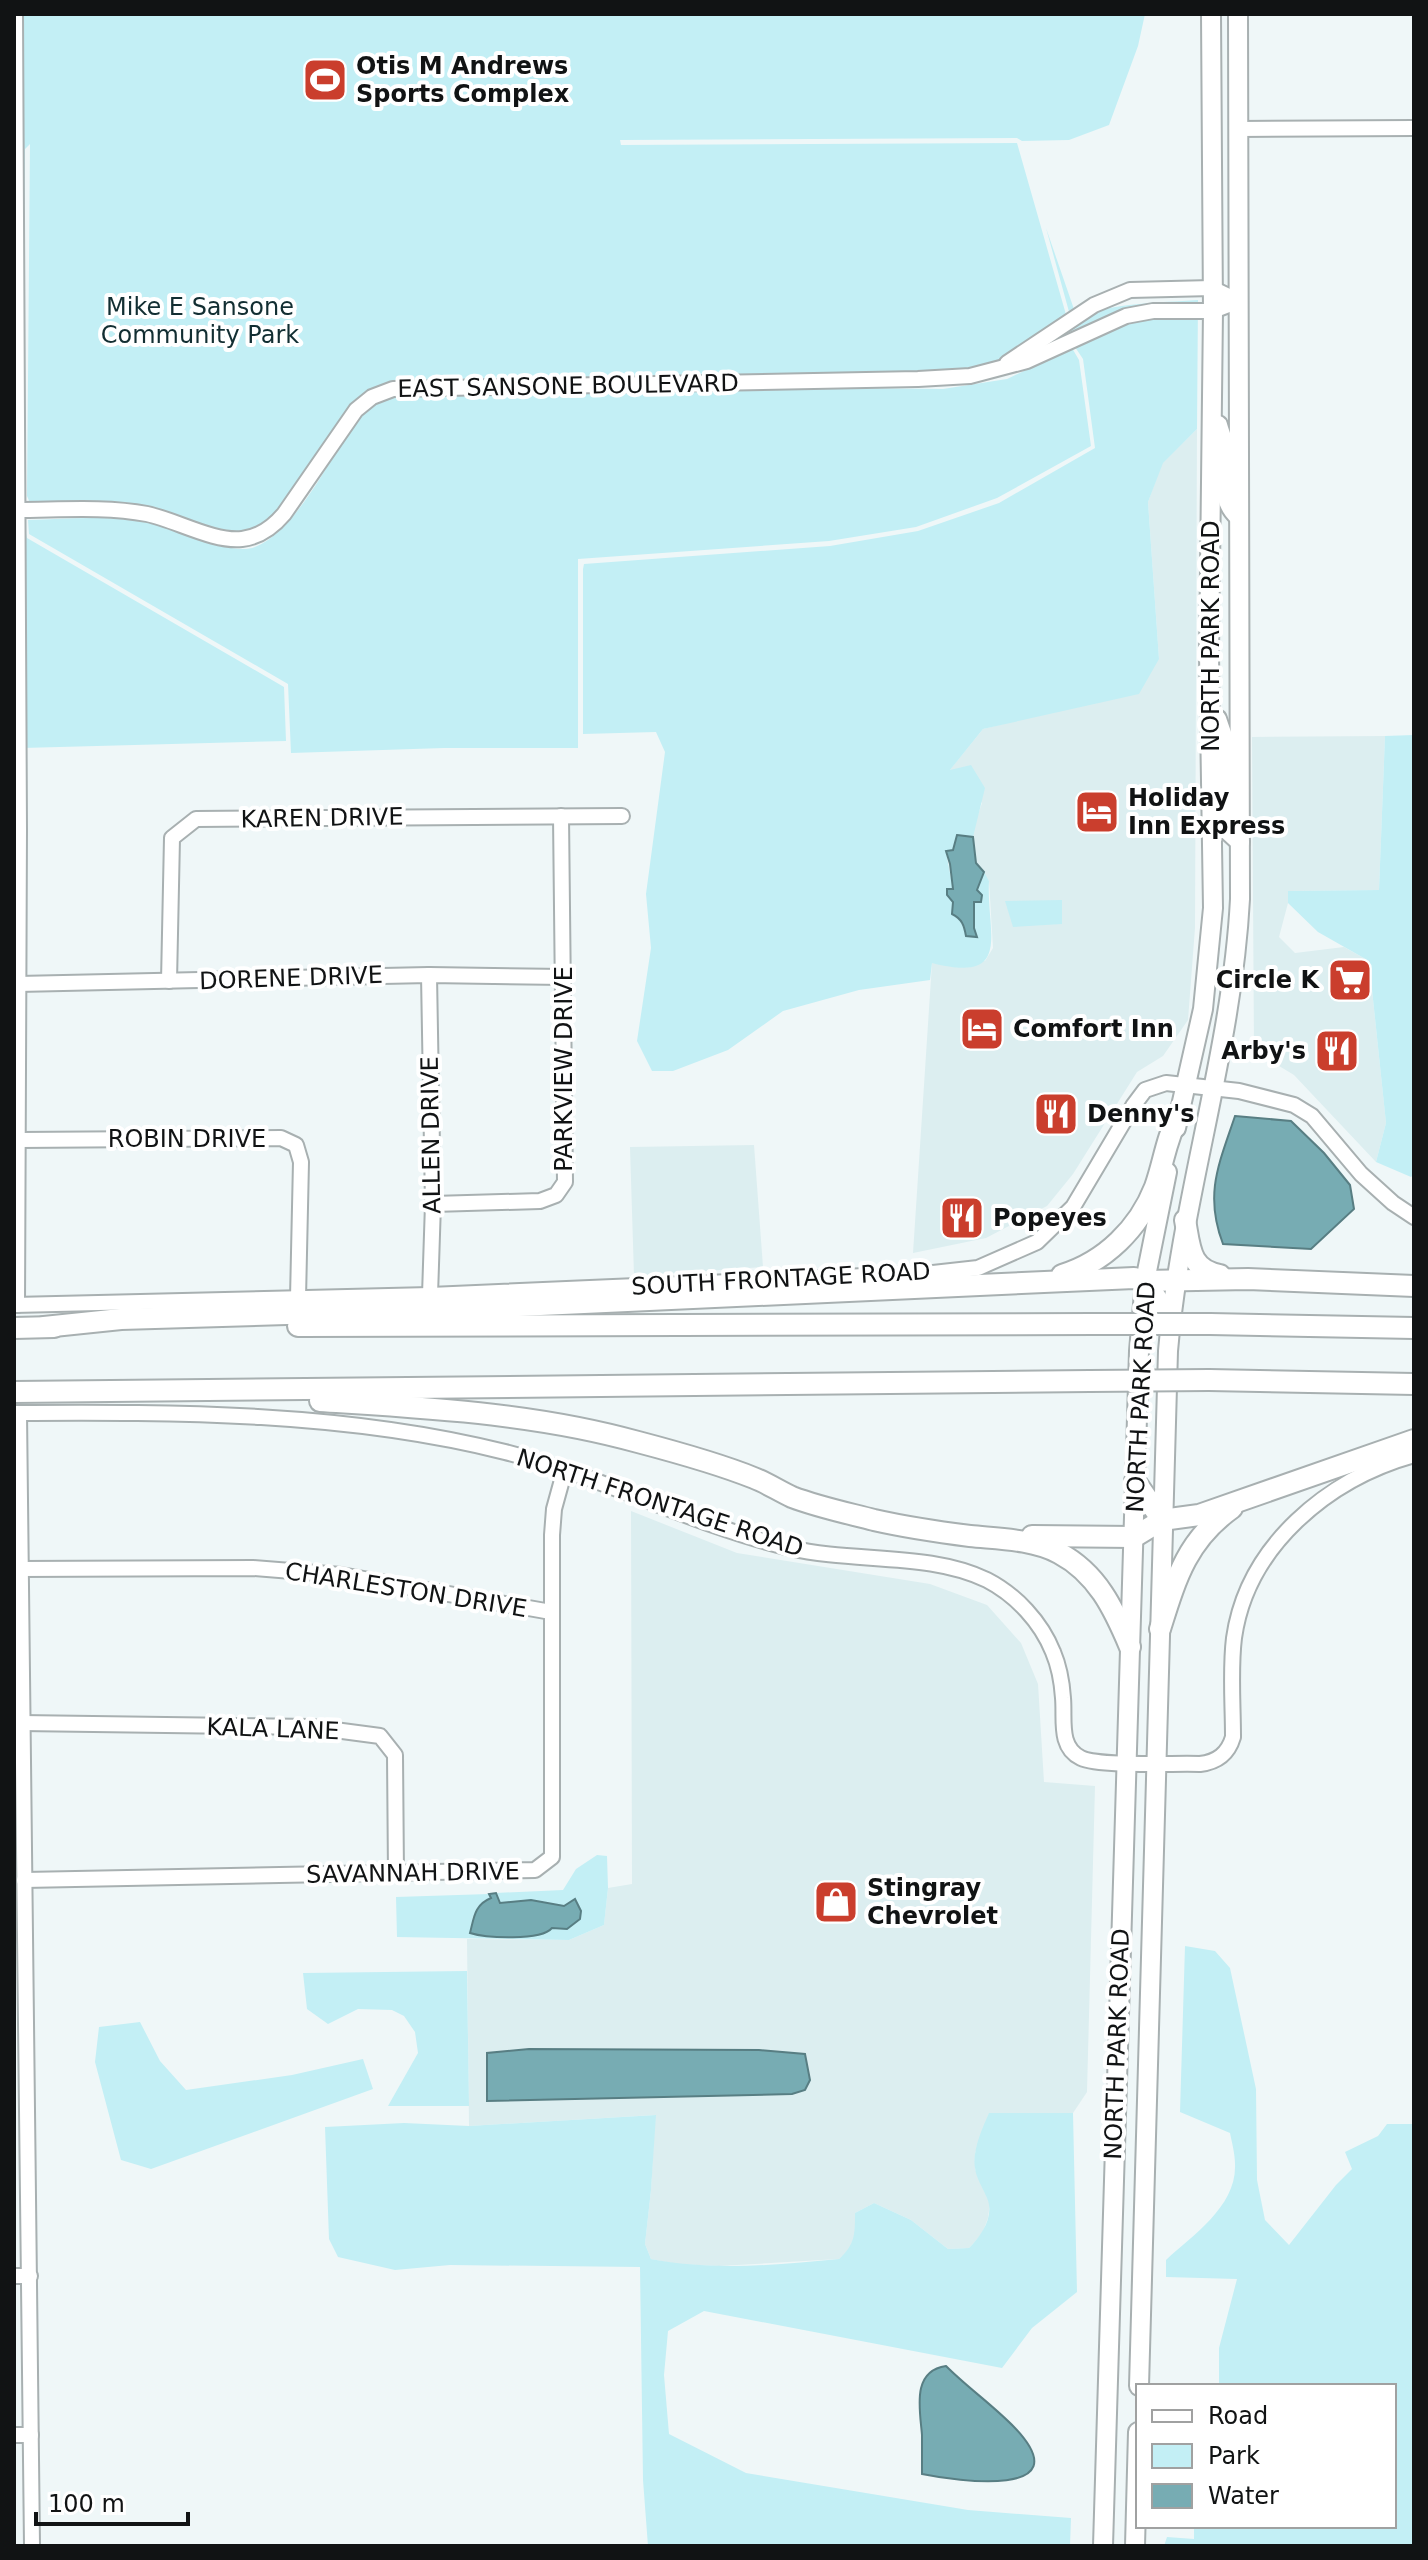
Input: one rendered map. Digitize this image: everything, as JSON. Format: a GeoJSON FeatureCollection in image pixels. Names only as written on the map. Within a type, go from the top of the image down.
{"type":"FeatureCollection","features":[{"type":"Feature","properties":{"kind":"highway"},"geometry":{"type":"LineString","coordinates":[[1041,1281],[1089,1263],[1128,1232],[1141,1215],[1155,1187],[1169,1133],[1179,1115]]}},
{"type":"Feature","properties":{"kind":"highway"},"geometry":{"type":"LineString","coordinates":[[1185,1220],[1191,1253],[1207,1273],[1248,1279]]}},
{"type":"Feature","properties":{"kind":"highway"},"geometry":{"type":"LineString","coordinates":[[44,1327],[121,1319],[451,1309],[1134,1278],[1145,1281],[1248,1279],[1414,1286]]}},
{"type":"Feature","properties":{"kind":"highway"},"geometry":{"type":"LineString","coordinates":[[1145,1281],[1171,1320]]}},
{"type":"Feature","properties":{"kind":"highway"},"geometry":{"type":"LineString","coordinates":[[14,1328],[1210,1324],[1414,1328]]}},
{"type":"Feature","properties":{"kind":"highway"},"geometry":{"type":"LineString","coordinates":[[14,1392],[1209,1380],[1414,1384]]}},
{"type":"Feature","properties":{"kind":"highway"},"geometry":{"type":"LineString","coordinates":[[257,1390],[293,1400],[412,1406],[525,1418],[592,1430],[875,1514],[955,1529],[1044,1537],[1134,1537],[1162,1520],[1199,1515],[1414,1440]]}},
{"type":"Feature","properties":{"kind":"highway"},"geometry":{"type":"LineString","coordinates":[[1135,1481],[1162,1520]]}},
{"type":"Feature","properties":{"kind":"highway"},"geometry":{"type":"LineString","coordinates":[[766,1484],[793,1497],[875,1520],[946,1533],[1030,1543],[1056,1551],[1073,1561],[1107,1597],[1130,1647]]}},
{"type":"Feature","properties":{"kind":"highway"},"geometry":{"type":"LineString","coordinates":[[1160,1629],[1181,1565],[1192,1547],[1221,1516],[1245,1499]]}},
{"type":"Feature","properties":{"kind":"main road","name":"NORTH PARK ROAD"},"geometry":{"type":"LineString","coordinates":[[1103,2546],[1139,1351],[1145,1281],[1203,1007],[1213,908],[1209,655],[1213,311],[1211,14]]}},
{"type":"Feature","properties":{"kind":"main road","name":"NORTH PARK ROAD"},"geometry":{"type":"LineString","coordinates":[[1139,2384],[1162,1520],[1171,1320],[1185,1220],[1215,1088],[1235,973],[1240,899],[1238,14]]}},
{"type":"Feature","properties":{"kind":"main road"},"geometry":{"type":"LineString","coordinates":[[1212,403],[1225,451],[1226,495],[1232,511],[1240,518]]}},
{"type":"Feature","properties":{"kind":"main road"},"geometry":{"type":"LineString","coordinates":[[1212,710],[1223,730],[1227,748],[1227,830],[1240,842]]}},
{"type":"Feature","properties":{"kind":"main road"},"geometry":{"type":"LineString","coordinates":[[1135,2546],[1136,2508]]}},
{"type":"Feature","properties":{"kind":"street"},"geometry":{"type":"LineString","coordinates":[[15,14],[15,754],[19,1140],[16,1305]]}},
{"type":"Feature","properties":{"kind":"street"},"geometry":{"type":"LineString","coordinates":[[1238,129],[1414,128]]}},
{"type":"Feature","properties":{"kind":"street"},"geometry":{"type":"LineString","coordinates":[[1151,287],[1153,311]]}},
{"type":"Feature","properties":{"kind":"street","name":"EAST SANSONE BOULEVARD"},"geometry":{"type":"LineString","coordinates":[[1000,368],[1118,293],[1151,287],[1212,288],[1239,301]]}},
{"type":"Feature","properties":{"kind":"street","name":"EAST SANSONE BOULEVARD"},"geometry":{"type":"LineString","coordinates":[[16,510],[135,512],[225,538],[240,539],[270,528],[284,514],[356,410],[372,397],[393,389],[970,376],[1044,355],[1126,316],[1153,311],[1213,311],[1239,301]]}},
{"type":"Feature","properties":{"kind":"street"},"geometry":{"type":"LineString","coordinates":[[1093,307],[1105,324]]}},
{"type":"Feature","properties":{"kind":"street","name":"PARKVIEW DRIVE"},"geometry":{"type":"LineString","coordinates":[[433,1204],[540,1201],[556,1195],[565,1182],[561,816]]}},
{"type":"Feature","properties":{"kind":"street","name":"KAREN DRIVE"},"geometry":{"type":"LineString","coordinates":[[169,981],[172,838],[196,819],[622,816]]}},
{"type":"Feature","properties":{"kind":"street","name":"DORENE DRIVE"},"geometry":{"type":"LineString","coordinates":[[18,984],[429,975],[564,977]]}},
{"type":"Feature","properties":{"kind":"street","name":"ALLEN DRIVE"},"geometry":{"type":"LineString","coordinates":[[429,975],[433,1204],[430,1295]]}},
{"type":"Feature","properties":{"kind":"street","name":"SOUTH FRONTAGE ROAD"},"geometry":{"type":"LineString","coordinates":[[16,1305],[430,1295],[933,1273],[978,1268],[1037,1242],[1073,1207],[1145,1090],[1166,1083],[1239,1091],[1294,1105],[1312,1116],[1361,1174],[1414,1217]]}},
{"type":"Feature","properties":{"kind":"street","name":"ROBIN DRIVE"},"geometry":{"type":"LineString","coordinates":[[19,1140],[281,1138],[296,1145],[301,1162],[298,1298]]}},
{"type":"Feature","properties":{"kind":"street"},"geometry":{"type":"LineString","coordinates":[[16,1413],[32,2546]]}},
{"type":"Feature","properties":{"kind":"street","name":"NORTH FRONTAGE ROAD"},"geometry":{"type":"LineString","coordinates":[[16,1413],[158,1413],[341,1424],[452,1440],[565,1469],[723,1528],[779,1545],[829,1555],[952,1567],[987,1580],[1024,1608],[1049,1644],[1061,1684],[1064,1734],[1072,1753],[1089,1761],[1212,1762],[1230,1747],[1233,1737],[1235,1636],[1240,1612],[1257,1572],[1282,1535],[1331,1493],[1371,1471],[1414,1455]]}},
{"type":"Feature","properties":{"kind":"street","name":"CHARLESTON DRIVE"},"geometry":{"type":"LineString","coordinates":[[19,1569],[253,1568],[341,1575],[551,1612],[554,1509],[565,1469]]}},
{"type":"Feature","properties":{"kind":"street","name":"SAVANNAH DRIVE"},"geometry":{"type":"LineString","coordinates":[[24,1880],[535,1870],[552,1857],[551,1612]]}},
{"type":"Feature","properties":{"kind":"street","name":"KALA LANE"},"geometry":{"type":"LineString","coordinates":[[21,1723],[312,1727],[380,1736],[395,1755],[396,1874]]}},
{"type":"Feature","properties":{"kind":"street"},"geometry":{"type":"LineString","coordinates":[[14,2276],[30,2276]]}},
{"type":"Feature","properties":{"kind":"street"},"geometry":{"type":"LineString","coordinates":[[14,2435],[31,2435]]}},
{"type":"Feature","properties":{"kind":"shaded area"},"geometry":{"type":"Polygon","coordinates":[[[1197,429],[1195,928],[1188,1020],[1163,1056],[1137,1072],[1073,1174],[1047,1206],[986,1238],[913,1253],[932,963],[985,961],[993,948],[989,881],[976,863],[973,847],[973,829],[982,803],[949,771],[983,729],[1043,714],[1159,659],[1148,502],[1162,463],[1197,429]]]}},
{"type":"Feature","properties":{"kind":"shaded area"},"geometry":{"type":"Polygon","coordinates":[[[1385,736],[1379,890],[1288,891],[1279,937],[1295,953],[1344,947],[1369,961],[1386,1123],[1376,1162],[1294,1075],[1254,1051],[1252,737],[1385,736]]]}},
{"type":"Feature","properties":{"kind":"shaded area"},"geometry":{"type":"Polygon","coordinates":[[[754,1145],[763,1267],[634,1276],[630,1147],[754,1145]]]}},
{"type":"Feature","properties":{"kind":"shaded area"},"geometry":{"type":"Polygon","coordinates":[[[631,1511],[737,1553],[930,1584],[987,1605],[1021,1643],[1038,1684],[1044,1782],[1095,1786],[1087,2092],[1073,2113],[989,2114],[975,2153],[975,2169],[990,2203],[988,2218],[982,2234],[969,2248],[948,2249],[911,2220],[874,2203],[855,2213],[855,2239],[849,2251],[839,2259],[719,2266],[676,2264],[651,2259],[645,2244],[655,2115],[469,2126],[467,1939],[569,1940],[604,1925],[608,1888],[632,1884],[631,1511]],[[529,2049],[487,2053],[487,2101],[792,2094],[805,2054],[759,2050],[529,2049]]]}},
{"type":"Feature","properties":{"kind":"green space","name":"Mike E Sansone Community Park"},"geometry":{"type":"Polygon","coordinates":[[[20,14],[1145,14],[1138,46],[1109,125],[1069,140],[620,140],[621,145],[1017,143],[1067,318],[1008,357],[988,365],[952,370],[396,383],[360,400],[341,420],[283,507],[258,530],[242,534],[225,533],[147,509],[30,503],[27,496],[30,144],[25,149],[22,496],[25,505],[35,511],[145,514],[232,539],[263,531],[280,518],[349,417],[363,403],[397,388],[665,384],[952,375],[988,370],[1010,361],[1071,319],[1046,228],[1077,318],[1122,306],[1198,300],[1197,429],[1163,463],[1148,502],[1159,659],[1139,694],[983,729],[950,770],[971,765],[985,788],[973,837],[957,835],[953,850],[946,852],[953,889],[947,889],[947,895],[953,902],[952,914],[962,923],[967,936],[977,936],[974,901],[981,901],[982,895],[977,891],[984,872],[989,881],[991,935],[985,960],[975,966],[958,968],[932,963],[930,980],[859,990],[783,1011],[728,1050],[673,1071],[652,1071],[637,1041],[651,948],[646,894],[665,752],[656,732],[583,734],[583,569],[584,564],[830,546],[918,531],[999,503],[1095,448],[1083,359],[1073,344],[1006,374],[943,384],[434,390],[390,394],[371,402],[352,418],[280,523],[266,535],[249,543],[210,538],[153,519],[126,514],[27,515],[23,519],[27,538],[284,687],[286,741],[22,748],[20,14]]]}},
{"type":"Feature","properties":{"kind":"green space"},"geometry":{"type":"Polygon","coordinates":[[[1072,348],[1079,360],[1091,446],[997,498],[916,527],[829,541],[578,559],[578,748],[291,753],[288,684],[29,534],[28,520],[112,519],[145,522],[221,546],[255,547],[268,540],[292,517],[364,411],[377,403],[403,395],[943,389],[1007,379],[1072,348]]]}},
{"type":"Feature","properties":{"kind":"green space"},"geometry":{"type":"Polygon","coordinates":[[[1414,735],[1414,1174],[1411,1177],[1376,1162],[1386,1123],[1369,961],[1318,932],[1288,903],[1288,891],[1379,890],[1385,736],[1414,735]]]}},
{"type":"Feature","properties":{"kind":"green space"},"geometry":{"type":"Polygon","coordinates":[[[1062,900],[1062,924],[1013,927],[1005,901],[1062,900]]]}},
{"type":"Feature","properties":{"kind":"green space"},"geometry":{"type":"Polygon","coordinates":[[[597,1855],[607,1856],[604,1925],[569,1940],[397,1937],[396,1897],[489,1894],[491,1898],[473,1917],[470,1933],[478,1935],[525,1937],[552,1928],[567,1929],[580,1919],[571,1901],[565,1906],[546,1902],[500,1903],[496,1893],[563,1890],[576,1869],[597,1855]]]}},
{"type":"Feature","properties":{"kind":"green space"},"geometry":{"type":"Polygon","coordinates":[[[1185,1946],[1215,1951],[1230,1968],[1256,2089],[1257,2180],[1265,2220],[1289,2245],[1352,2169],[1345,2152],[1378,2136],[1387,2124],[1414,2124],[1414,2546],[1164,2546],[1167,2537],[1194,2539],[1194,2528],[1396,2528],[1396,2384],[1219,2384],[1219,2348],[1237,2279],[1166,2277],[1166,2260],[1200,2230],[1221,2206],[1234,2179],[1234,2152],[1230,2133],[1180,2112],[1185,1946]]]}},
{"type":"Feature","properties":{"kind":"green space"},"geometry":{"type":"Polygon","coordinates":[[[467,1971],[469,2106],[388,2106],[418,2053],[415,2032],[404,2016],[392,2010],[358,2009],[328,2024],[307,2009],[303,1973],[467,1971]]]}},
{"type":"Feature","properties":{"kind":"green space"},"geometry":{"type":"Polygon","coordinates":[[[140,2022],[160,2061],[186,2090],[292,2075],[363,2059],[373,2089],[151,2169],[121,2160],[95,2062],[99,2027],[140,2022]]]}},
{"type":"Feature","properties":{"kind":"green space"},"geometry":{"type":"Polygon","coordinates":[[[989,2113],[1073,2113],[1077,2292],[1032,2328],[1002,2368],[704,2311],[668,2331],[664,2375],[669,2434],[746,2473],[968,2510],[1071,2518],[1070,2546],[648,2546],[643,2480],[640,2267],[450,2265],[395,2270],[338,2257],[329,2239],[325,2127],[404,2123],[469,2126],[656,2115],[645,2244],[651,2259],[721,2266],[839,2259],[853,2239],[855,2213],[874,2203],[911,2220],[948,2249],[969,2248],[988,2219],[989,2205],[974,2161],[978,2140],[989,2113]]]}},
{"type":"Feature","properties":{"kind":"water"},"geometry":{"type":"Polygon","coordinates":[[[957,835],[973,837],[976,863],[984,872],[977,890],[982,895],[981,902],[974,902],[977,937],[966,936],[962,923],[952,914],[953,902],[947,895],[947,889],[953,889],[946,851],[953,850],[957,835]]]}},
{"type":"Feature","properties":{"kind":"water"},"geometry":{"type":"Polygon","coordinates":[[[1235,1116],[1291,1121],[1324,1153],[1350,1185],[1354,1209],[1311,1249],[1223,1244],[1217,1226],[1214,1194],[1219,1164],[1235,1116]]]}},
{"type":"Feature","properties":{"kind":"water"},"geometry":{"type":"Polygon","coordinates":[[[496,1893],[500,1903],[531,1900],[564,1906],[575,1899],[581,1911],[580,1919],[567,1929],[552,1928],[525,1937],[470,1933],[478,1908],[491,1898],[489,1894],[496,1893]]]}},
{"type":"Feature","properties":{"kind":"water"},"geometry":{"type":"Polygon","coordinates":[[[529,2049],[759,2050],[805,2054],[810,2080],[805,2090],[792,2094],[487,2101],[487,2053],[529,2049]]]}},
{"type":"Feature","properties":{"kind":"water"},"geometry":{"type":"Polygon","coordinates":[[[946,2366],[1007,2420],[1032,2451],[1034,2466],[1024,2476],[984,2481],[922,2474],[919,2404],[922,2383],[935,2369],[946,2366]]]}},
{"type":"Feature","properties":{"kind":"place","name":"Otis M Andrews Sports Complex"},"geometry":{"type":"Point","coordinates":[325,80]}},
{"type":"Feature","properties":{"kind":"place","name":"Holiday Inn Express"},"geometry":{"type":"Point","coordinates":[1097,812]}},
{"type":"Feature","properties":{"kind":"place","name":"Circle K"},"geometry":{"type":"Point","coordinates":[1350,980]}},
{"type":"Feature","properties":{"kind":"place","name":"Comfort Inn"},"geometry":{"type":"Point","coordinates":[982,1029]}},
{"type":"Feature","properties":{"kind":"place","name":"Arby's"},"geometry":{"type":"Point","coordinates":[1337,1051]}},
{"type":"Feature","properties":{"kind":"place","name":"Denny's"},"geometry":{"type":"Point","coordinates":[1056,1114]}},
{"type":"Feature","properties":{"kind":"place","name":"Popeyes"},"geometry":{"type":"Point","coordinates":[962,1218]}},
{"type":"Feature","properties":{"kind":"place","name":"Stingray Chevrolet"},"geometry":{"type":"Point","coordinates":[836,1902]}}]}
